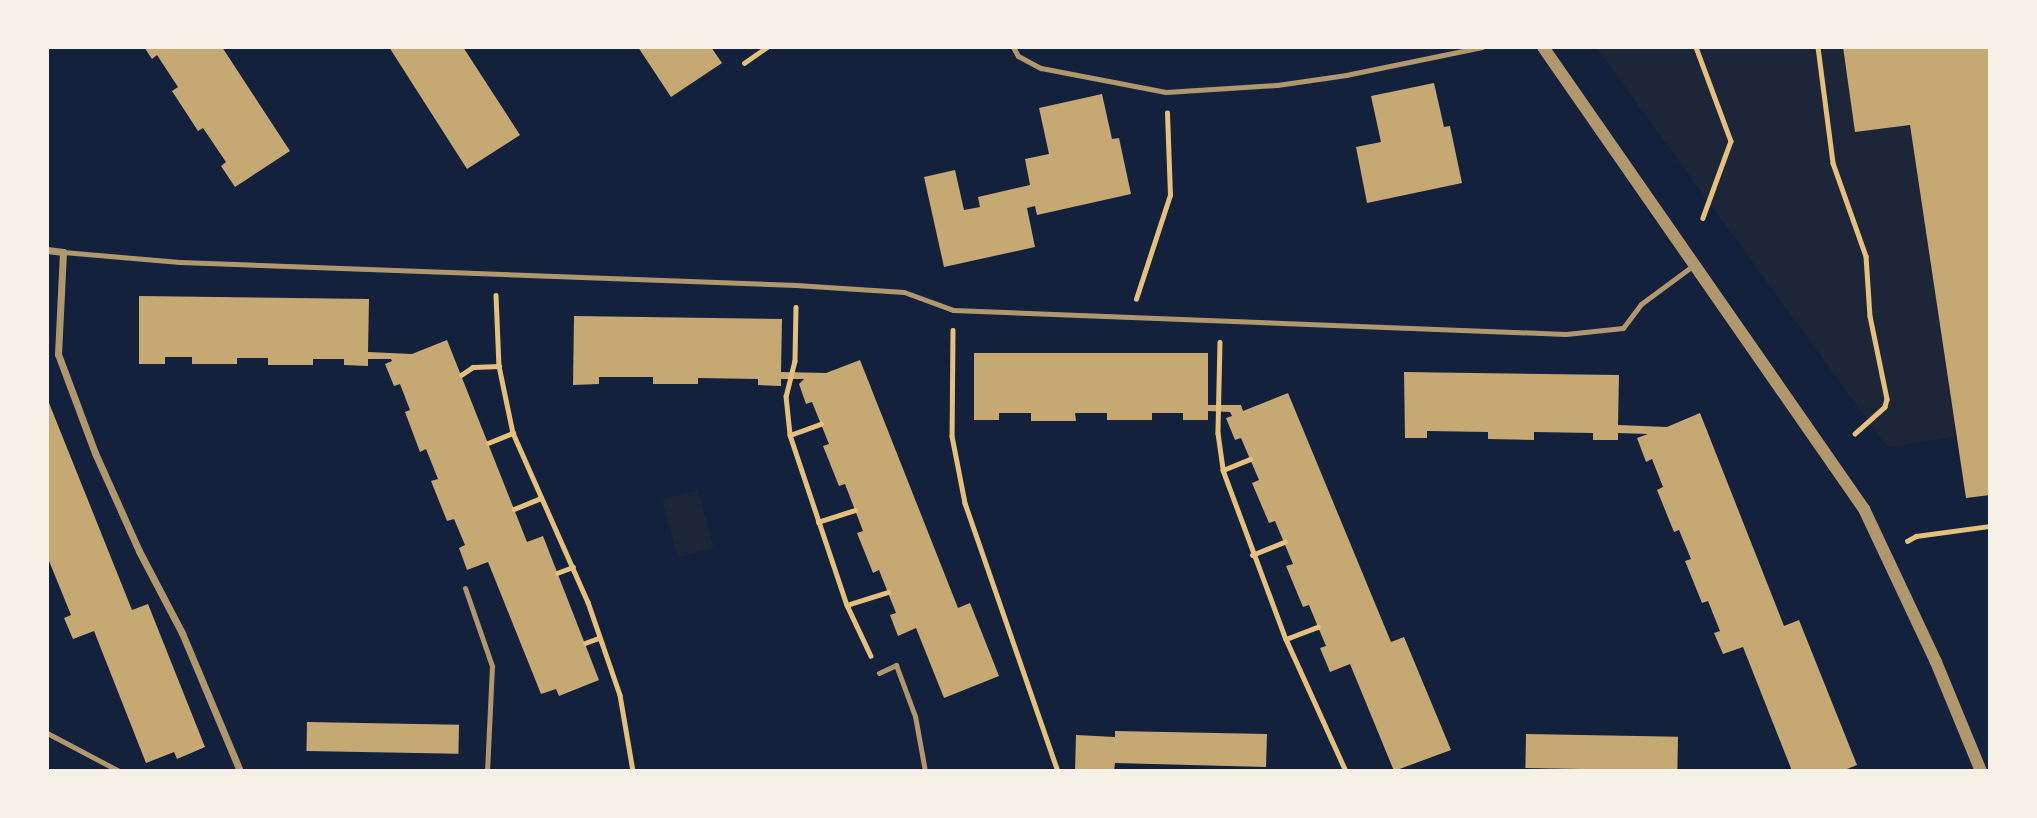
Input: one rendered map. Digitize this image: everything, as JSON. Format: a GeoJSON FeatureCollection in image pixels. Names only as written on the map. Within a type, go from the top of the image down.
{"type":"FeatureCollection","features":[{"type":"Feature","properties":{"kind":"street"},"geometry":{"type":"LineString","coordinates":[[1543,47],[1864,509],[1936,662],[1981,771]]}},
{"type":"Feature","properties":{"kind":"street"},"geometry":{"type":"LineString","coordinates":[[47,250],[63,252],[58,354],[95,453],[139,551],[183,633],[240,771]]}},
{"type":"Feature","properties":{"kind":"lane"},"geometry":{"type":"LineString","coordinates":[[1013,47],[1018,56],[1041,68],[1166,92],[1323,78],[1482,47]]}},
{"type":"Feature","properties":{"kind":"lane"},"geometry":{"type":"LineString","coordinates":[[63,252],[180,262],[796,285],[904,292],[953,310],[1566,334],[1623,328],[1641,304],[1695,264]]}},
{"type":"Feature","properties":{"kind":"lane"},"geometry":{"type":"LineString","coordinates":[[465,588],[492,666],[487,771]]}},
{"type":"Feature","properties":{"kind":"lane"},"geometry":{"type":"LineString","coordinates":[[879,673],[896,665],[915,716],[925,771]]}},
{"type":"Feature","properties":{"kind":"lane"},"geometry":{"type":"LineString","coordinates":[[47,733],[119,771]]}},
{"type":"Feature","properties":{"kind":"path"},"geometry":{"type":"LineString","coordinates":[[744,63],[767,47]]}},
{"type":"Feature","properties":{"kind":"path"},"geometry":{"type":"LineString","coordinates":[[1696,47],[1731,141],[1703,218]]}},
{"type":"Feature","properties":{"kind":"path"},"geometry":{"type":"LineString","coordinates":[[1818,47],[1830,150],[1865,248],[1870,316],[1887,399],[1885,407],[1856,434]]}},
{"type":"Feature","properties":{"kind":"path"},"geometry":{"type":"LineString","coordinates":[[1130,316],[1170,195],[1166,92]]}},
{"type":"Feature","properties":{"kind":"path"},"geometry":{"type":"LineString","coordinates":[[495,273],[499,366],[513,433],[573,567],[620,695],[633,771]]}},
{"type":"Feature","properties":{"kind":"path"},"geometry":{"type":"LineString","coordinates":[[796,285],[795,360],[786,396],[790,435],[847,605],[879,673]]}},
{"type":"Feature","properties":{"kind":"path"},"geometry":{"type":"LineString","coordinates":[[953,310],[952,436],[965,503],[1058,771]]}},
{"type":"Feature","properties":{"kind":"path"},"geometry":{"type":"LineString","coordinates":[[1220,321],[1218,433],[1223,470],[1252,555],[1286,639],[1346,771]]}},
{"type":"Feature","properties":{"kind":"path"},"geometry":{"type":"LineString","coordinates":[[461,375],[473,367],[499,366]]}},
{"type":"Feature","properties":{"kind":"path"},"geometry":{"type":"LineString","coordinates":[[790,435],[821,424]]}},
{"type":"Feature","properties":{"kind":"path"},"geometry":{"type":"LineString","coordinates":[[488,443],[513,433]]}},
{"type":"Feature","properties":{"kind":"path"},"geometry":{"type":"LineString","coordinates":[[1223,470],[1250,459]]}},
{"type":"Feature","properties":{"kind":"path"},"geometry":{"type":"LineString","coordinates":[[514,509],[541,498]]}},
{"type":"Feature","properties":{"kind":"path"},"geometry":{"type":"LineString","coordinates":[[818,523],[855,510]]}},
{"type":"Feature","properties":{"kind":"path"},"geometry":{"type":"LineString","coordinates":[[1886,553],[1916,536],[1990,526]]}},
{"type":"Feature","properties":{"kind":"path"},"geometry":{"type":"LineString","coordinates":[[1252,555],[1284,542]]}},
{"type":"Feature","properties":{"kind":"path"},"geometry":{"type":"LineString","coordinates":[[557,573],[573,567]]}},
{"type":"Feature","properties":{"kind":"path"},"geometry":{"type":"LineString","coordinates":[[847,605],[888,592]]}},
{"type":"Feature","properties":{"kind":"path"},"geometry":{"type":"LineString","coordinates":[[1286,639],[1318,626]]}},
{"type":"Feature","properties":{"kind":"path"},"geometry":{"type":"LineString","coordinates":[[585,643],[599,638]]}},
{"type":"Feature","properties":{"kind":"shaded area"},"geometry":{"type":"Polygon","coordinates":[[[1596,47],[1843,47],[1855,132],[1910,125],[1957,436],[1888,448],[1596,47]]]}},
{"type":"Feature","properties":{"kind":"shaded area"},"geometry":{"type":"Polygon","coordinates":[[[698,490],[714,548],[678,558],[662,500],[698,490]]]}},
{"type":"Feature","properties":{"kind":"building"},"geometry":{"type":"Polygon","coordinates":[[[144,47],[222,47],[290,151],[235,187],[221,166],[226,162],[203,128],[198,131],[172,91],[178,87],[157,55],[152,59],[144,47]]]}},
{"type":"Feature","properties":{"kind":"building"},"geometry":{"type":"Polygon","coordinates":[[[389,47],[463,47],[520,135],[467,169],[389,47]]]}},
{"type":"Feature","properties":{"kind":"building"},"geometry":{"type":"Polygon","coordinates":[[[638,47],[711,47],[722,63],[671,97],[638,47]]]}},
{"type":"Feature","properties":{"kind":"building"},"geometry":{"type":"Polygon","coordinates":[[[1843,47],[1990,47],[1990,495],[1966,498],[1910,125],[1855,132],[1843,47]]]}},
{"type":"Feature","properties":{"kind":"building"},"geometry":{"type":"Polygon","coordinates":[[[1434,83],[1444,127],[1450,126],[1462,183],[1367,203],[1356,147],[1381,142],[1371,96],[1434,83]]]}},
{"type":"Feature","properties":{"kind":"building"},"geometry":{"type":"Polygon","coordinates":[[[1102,94],[1112,139],[1119,138],[1131,194],[1037,215],[1035,206],[1027,208],[1035,247],[944,267],[924,177],[955,170],[964,210],[980,207],[978,197],[1030,185],[1025,159],[1049,154],[1039,108],[1102,94]]]}},
{"type":"Feature","properties":{"kind":"building"},"geometry":{"type":"Polygon","coordinates":[[[139,296],[369,299],[368,352],[412,354],[447,340],[527,542],[543,536],[599,680],[559,696],[556,689],[541,694],[488,562],[467,570],[459,548],[465,545],[454,519],[447,521],[431,481],[438,479],[426,449],[420,452],[405,412],[410,410],[400,384],[394,386],[385,364],[392,361],[391,359],[368,359],[368,366],[344,365],[344,359],[313,359],[313,365],[268,365],[268,358],[237,358],[237,364],[192,364],[192,357],[165,357],[165,364],[139,364],[139,296]]]}},
{"type":"Feature","properties":{"kind":"building"},"geometry":{"type":"Polygon","coordinates":[[[574,316],[782,319],[781,372],[826,373],[860,360],[958,608],[970,603],[999,676],[944,698],[916,628],[898,636],[890,615],[896,613],[879,570],[873,573],[857,533],[863,531],[845,484],[839,486],[823,446],[829,444],[812,402],[806,404],[799,384],[804,379],[781,379],[781,386],[758,385],[758,379],[698,378],[698,384],[653,384],[653,377],[599,377],[599,384],[573,385],[574,316]]]}},
{"type":"Feature","properties":{"kind":"building"},"geometry":{"type":"Polygon","coordinates":[[[974,353],[1208,353],[1208,405],[1241,405],[1243,411],[1288,393],[1391,642],[1404,637],[1451,750],[1394,771],[1350,664],[1330,672],[1320,648],[1326,646],[1309,605],[1303,607],[1286,566],[1293,564],[1275,521],[1269,523],[1252,483],[1259,480],[1241,438],[1235,440],[1226,418],[1232,416],[1230,412],[1208,411],[1208,420],[1183,420],[1183,413],[1152,413],[1152,420],[1107,420],[1107,413],[1075,413],[1076,421],[1031,421],[1031,413],[999,413],[999,420],[974,420],[974,353]]]}},
{"type":"Feature","properties":{"kind":"building"},"geometry":{"type":"Polygon","coordinates":[[[1404,372],[1619,375],[1618,425],[1667,427],[1700,413],[1784,626],[1799,620],[1857,765],[1842,771],[1792,771],[1743,647],[1723,654],[1714,633],[1720,631],[1708,601],[1702,603],[1685,561],[1691,559],[1679,530],[1674,532],[1657,490],[1663,487],[1652,459],[1646,462],[1637,438],[1648,434],[1618,433],[1618,440],[1593,440],[1593,433],[1534,432],[1534,440],[1488,439],[1488,432],[1427,431],[1427,438],[1405,438],[1404,372]]]}},
{"type":"Feature","properties":{"kind":"building"},"geometry":{"type":"Polygon","coordinates":[[[47,398],[132,610],[148,604],[205,747],[177,759],[174,752],[146,763],[94,631],[73,639],[64,618],[71,615],[47,556],[47,398]]]}},
{"type":"Feature","properties":{"kind":"building"},"geometry":{"type":"Polygon","coordinates":[[[307,722],[459,725],[458,754],[306,751],[307,722]]]}},
{"type":"Feature","properties":{"kind":"building"},"geometry":{"type":"Polygon","coordinates":[[[1115,731],[1267,734],[1266,767],[1115,763],[1114,771],[1075,771],[1076,735],[1115,737],[1115,731]]]}},
{"type":"Feature","properties":{"kind":"building"},"geometry":{"type":"Polygon","coordinates":[[[1526,734],[1678,737],[1677,771],[1525,768],[1526,734]]]}}]}
